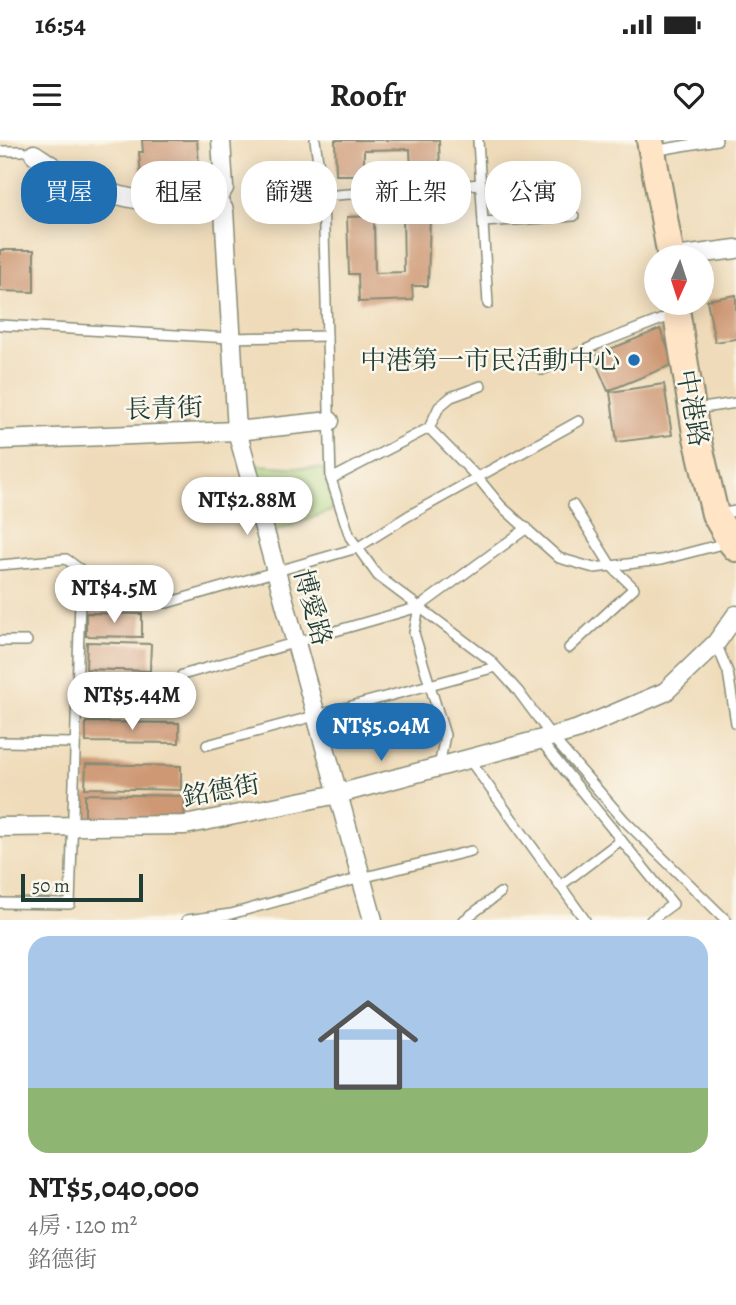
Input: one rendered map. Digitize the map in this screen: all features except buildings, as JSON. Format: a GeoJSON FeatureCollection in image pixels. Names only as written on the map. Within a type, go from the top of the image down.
{"type":"FeatureCollection","features":[{"type":"Feature","properties":{"kind":"street","name":"博愛路"},"geometry":{"type":"LineString","coordinates":[[221,140],[222,161]]}},
{"type":"Feature","properties":{"kind":"street"},"geometry":{"type":"LineString","coordinates":[[651,146],[671,245]]}},
{"type":"Feature","properties":{"kind":"street"},"geometry":{"type":"LineString","coordinates":[[28,152],[78,182],[131,200]]}},
{"type":"Feature","properties":{"kind":"street","name":"博愛路"},"geometry":{"type":"LineString","coordinates":[[225,224],[237,431],[373,920]]}},
{"type":"Feature","properties":{"kind":"street"},"geometry":{"type":"LineString","coordinates":[[714,252],[736,249]]}},
{"type":"Feature","properties":{"kind":"street","name":"中港路"},"geometry":{"type":"LineString","coordinates":[[677,315],[692,410],[726,512],[733,545]]}},
{"type":"Feature","properties":{"kind":"street","name":"長青街"},"geometry":{"type":"LineString","coordinates":[[0,440],[237,431],[330,421]]}},
{"type":"Feature","properties":{"kind":"street","name":"銘德街"},"geometry":{"type":"LineString","coordinates":[[0,827],[186,825],[338,794],[546,739],[576,730],[665,692],[716,643],[736,615]]}},
{"type":"Feature","properties":{"kind":"lane"},"geometry":{"type":"LineString","coordinates":[[315,140],[318,161]]}},
{"type":"Feature","properties":{"kind":"lane"},"geometry":{"type":"LineString","coordinates":[[478,140],[488,304]]}},
{"type":"Feature","properties":{"kind":"lane"},"geometry":{"type":"LineString","coordinates":[[651,146],[717,140]]}},
{"type":"Feature","properties":{"kind":"lane"},"geometry":{"type":"LineString","coordinates":[[0,151],[28,152]]}},
{"type":"Feature","properties":{"kind":"lane"},"geometry":{"type":"LineString","coordinates":[[337,195],[481,184]]}},
{"type":"Feature","properties":{"kind":"lane"},"geometry":{"type":"LineString","coordinates":[[324,224],[331,479],[350,537],[378,576],[496,667],[518,691],[546,739],[621,840],[673,904],[651,920]]}},
{"type":"Feature","properties":{"kind":"lane"},"geometry":{"type":"LineString","coordinates":[[542,370],[661,315]]}},
{"type":"Feature","properties":{"kind":"lane"},"geometry":{"type":"LineString","coordinates":[[0,326],[230,338],[327,336]]}},
{"type":"Feature","properties":{"kind":"lane"},"geometry":{"type":"LineString","coordinates":[[331,479],[429,428],[439,407],[451,397],[481,386]]}},
{"type":"Feature","properties":{"kind":"lane"},"geometry":{"type":"LineString","coordinates":[[692,410],[736,403]]}},
{"type":"Feature","properties":{"kind":"lane"},"geometry":{"type":"LineString","coordinates":[[167,603],[357,548],[408,516],[579,421]]}},
{"type":"Feature","properties":{"kind":"lane"},"geometry":{"type":"LineString","coordinates":[[429,428],[501,506],[559,558],[594,568],[733,545]]}},
{"type":"Feature","properties":{"kind":"lane"},"geometry":{"type":"LineString","coordinates":[[569,648],[634,588],[611,566],[573,505]]}},
{"type":"Feature","properties":{"kind":"lane"},"geometry":{"type":"LineString","coordinates":[[182,674],[419,607],[527,528]]}},
{"type":"Feature","properties":{"kind":"lane"},"geometry":{"type":"LineString","coordinates":[[0,565],[66,559],[81,570],[70,904],[0,903]]}},
{"type":"Feature","properties":{"kind":"lane"},"geometry":{"type":"LineString","coordinates":[[419,607],[414,633],[445,736],[439,767]]}},
{"type":"Feature","properties":{"kind":"lane"},"geometry":{"type":"LineString","coordinates":[[0,641],[27,641]]}},
{"type":"Feature","properties":{"kind":"lane"},"geometry":{"type":"LineString","coordinates":[[716,643],[728,672],[736,723]]}},
{"type":"Feature","properties":{"kind":"lane"},"geometry":{"type":"LineString","coordinates":[[207,745],[496,667]]}},
{"type":"Feature","properties":{"kind":"lane"},"geometry":{"type":"LineString","coordinates":[[546,739],[726,920]]}},
{"type":"Feature","properties":{"kind":"lane"},"geometry":{"type":"LineString","coordinates":[[0,742],[74,743]]}},
{"type":"Feature","properties":{"kind":"lane"},"geometry":{"type":"LineString","coordinates":[[469,759],[585,920]]}},
{"type":"Feature","properties":{"kind":"lane"},"geometry":{"type":"LineString","coordinates":[[560,886],[621,840]]}},
{"type":"Feature","properties":{"kind":"lane"},"geometry":{"type":"LineString","coordinates":[[187,920],[231,914],[471,851]]}},
{"type":"Feature","properties":{"kind":"lane"},"geometry":{"type":"LineString","coordinates":[[464,920],[500,893]]}},
{"type":"Feature","properties":{"kind":"green space"},"geometry":{"type":"Polygon","coordinates":[[[253,465],[324,469],[333,510],[271,533],[253,465]]]}},
{"type":"Feature","properties":{"kind":"place","name":"中港第一市民活動中心"},"geometry":{"type":"Point","coordinates":[634,360]}}]}
